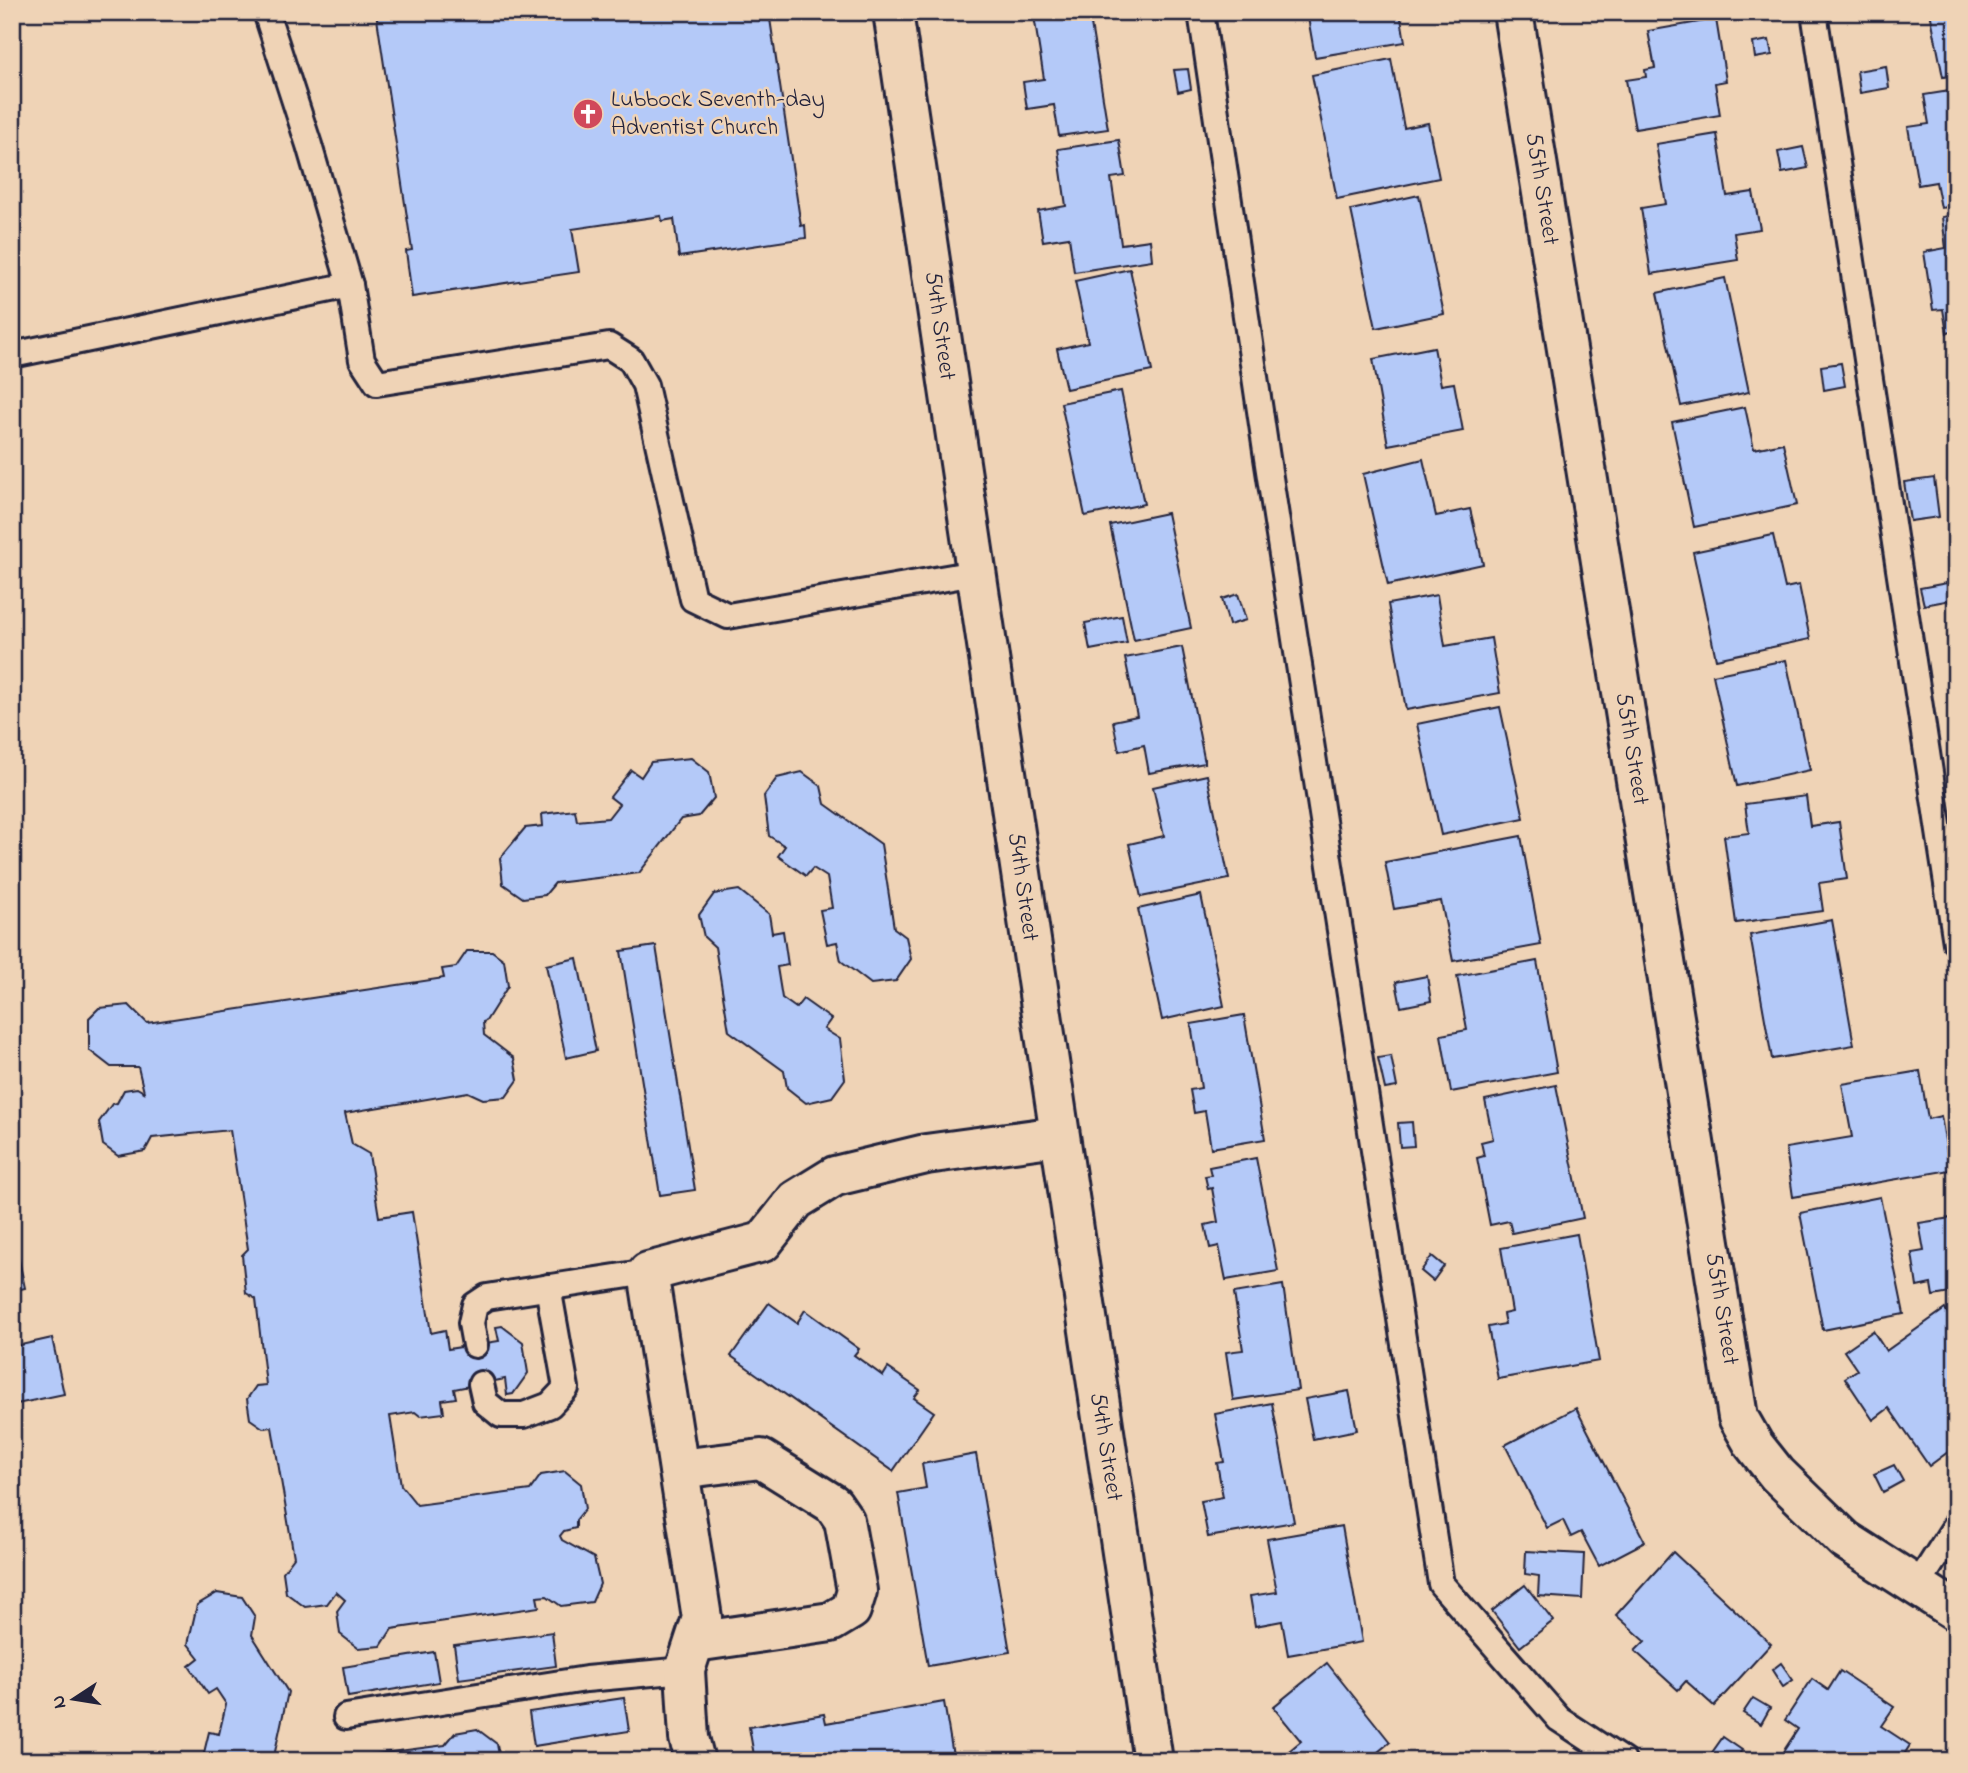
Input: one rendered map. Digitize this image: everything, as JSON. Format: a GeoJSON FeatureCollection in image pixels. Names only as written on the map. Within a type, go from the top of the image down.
{"type":"FeatureCollection","features":[{"type":"Feature","properties":{"kind":"street","name":"54th Street"},"geometry":{"type":"LineString","coordinates":[[892,12],[1153,1761]]}},
{"type":"Feature","properties":{"kind":"street","name":"55th Street"},"geometry":{"type":"LineString","coordinates":[[1513,12],[1738,1417],[1754,1446],[1777,1474],[1845,1540],[1956,1611]]}},
{"type":"Feature","properties":{"kind":"street"},"geometry":{"type":"LineString","coordinates":[[695,1761],[689,1738],[690,1656],[702,1618],[648,1272],[763,1242],[796,1200],[835,1176],[926,1154],[1058,1136]]}},
{"type":"Feature","properties":{"kind":"street"},"geometry":{"type":"LineString","coordinates":[[679,1469],[761,1459],[833,1504],[844,1520],[857,1591],[851,1610],[831,1622],[690,1656]]}},
{"type":"Feature","properties":{"kind":"lane"},"geometry":{"type":"LineString","coordinates":[[266,12],[350,285],[362,360],[377,383],[610,346],[631,360],[645,385],[693,599],[728,616],[975,573]]}},
{"type":"Feature","properties":{"kind":"lane"},"geometry":{"type":"LineString","coordinates":[[1201,12],[1441,1584],[1559,1719],[1623,1761]]}},
{"type":"Feature","properties":{"kind":"lane"},"geometry":{"type":"LineString","coordinates":[[1814,12],[1956,943]]}},
{"type":"Feature","properties":{"kind":"lane"},"geometry":{"type":"LineString","coordinates":[[12,355],[350,285]]}},
{"type":"Feature","properties":{"kind":"lane"},"geometry":{"type":"LineString","coordinates":[[475,1345],[471,1323],[475,1305],[487,1297],[648,1272]]}},
{"type":"Feature","properties":{"kind":"lane"},"geometry":{"type":"LineString","coordinates":[[481,1384],[485,1402],[501,1415],[524,1415],[550,1405],[566,1388],[548,1287]]}},
{"type":"Feature","properties":{"kind":"lane"},"geometry":{"type":"LineString","coordinates":[[1917,1586],[1956,1525]]}},
{"type":"Feature","properties":{"kind":"lane"},"geometry":{"type":"LineString","coordinates":[[346,1717],[586,1679],[690,1656]]}},
{"type":"Feature","properties":{"kind":"building","name":"Lubbock Seventh-day Adventist Church"},"geometry":{"type":"Polygon","coordinates":[[[376,12],[769,12],[801,226],[805,225],[806,238],[679,257],[674,219],[662,221],[661,216],[572,229],[579,272],[412,297],[406,251],[412,250],[376,12]]]}},
{"type":"Feature","properties":{"kind":"building"},"geometry":{"type":"Polygon","coordinates":[[[1060,12],[1089,12],[1108,129],[1059,136],[1054,105],[1027,109],[1023,82],[1044,79],[1034,16],[1060,12]]]}},
{"type":"Feature","properties":{"kind":"building"},"geometry":{"type":"Polygon","coordinates":[[[1307,12],[1400,12],[1405,42],[1315,57],[1307,12]]]}},
{"type":"Feature","properties":{"kind":"building"},"geometry":{"type":"Polygon","coordinates":[[[1930,12],[1956,12],[1956,75],[1943,77],[1930,12]]]}},
{"type":"Feature","properties":{"kind":"building"},"geometry":{"type":"Polygon","coordinates":[[[1716,19],[1726,81],[1715,83],[1720,115],[1635,129],[1626,80],[1646,77],[1645,70],[1655,68],[1648,31],[1716,19]]]}},
{"type":"Feature","properties":{"kind":"building"},"geometry":{"type":"Polygon","coordinates":[[[1769,40],[1772,55],[1755,58],[1753,43],[1769,40]]]}},
{"type":"Feature","properties":{"kind":"building"},"geometry":{"type":"Polygon","coordinates":[[[1391,59],[1404,128],[1428,123],[1439,178],[1337,199],[1312,75],[1391,59]]]}},
{"type":"Feature","properties":{"kind":"building"},"geometry":{"type":"Polygon","coordinates":[[[1886,66],[1889,88],[1860,93],[1857,71],[1886,66]]]}},
{"type":"Feature","properties":{"kind":"building"},"geometry":{"type":"Polygon","coordinates":[[[1188,69],[1191,89],[1178,92],[1174,70],[1188,69]]]}},
{"type":"Feature","properties":{"kind":"building"},"geometry":{"type":"Polygon","coordinates":[[[1956,90],[1956,206],[1941,208],[1936,182],[1918,185],[1908,127],[1929,124],[1924,95],[1956,90]]]}},
{"type":"Feature","properties":{"kind":"building"},"geometry":{"type":"Polygon","coordinates":[[[1717,134],[1727,196],[1753,192],[1760,229],[1734,233],[1738,260],[1651,274],[1641,208],[1666,204],[1656,144],[1717,134]]]}},
{"type":"Feature","properties":{"kind":"building"},"geometry":{"type":"Polygon","coordinates":[[[1119,140],[1125,176],[1111,178],[1121,244],[1150,240],[1152,260],[1074,272],[1069,237],[1043,241],[1038,211],[1066,206],[1058,149],[1119,140]]]}},
{"type":"Feature","properties":{"kind":"building"},"geometry":{"type":"Polygon","coordinates":[[[1803,147],[1808,168],[1782,173],[1778,152],[1803,147]]]}},
{"type":"Feature","properties":{"kind":"building"},"geometry":{"type":"Polygon","coordinates":[[[1419,195],[1444,314],[1376,328],[1351,210],[1419,195]]]}},
{"type":"Feature","properties":{"kind":"building"},"geometry":{"type":"Polygon","coordinates":[[[1956,215],[1956,331],[1947,333],[1943,309],[1933,310],[1924,252],[1946,248],[1942,217],[1956,215]]]}},
{"type":"Feature","properties":{"kind":"building"},"geometry":{"type":"Polygon","coordinates":[[[1130,269],[1152,371],[1066,389],[1057,349],[1088,342],[1075,281],[1130,269]]]}},
{"type":"Feature","properties":{"kind":"building"},"geometry":{"type":"Polygon","coordinates":[[[1725,278],[1749,392],[1681,406],[1657,293],[1725,278]]]}},
{"type":"Feature","properties":{"kind":"building"},"geometry":{"type":"Polygon","coordinates":[[[1434,347],[1441,385],[1454,383],[1463,431],[1388,445],[1373,359],[1434,347]]]}},
{"type":"Feature","properties":{"kind":"building"},"geometry":{"type":"Polygon","coordinates":[[[1841,363],[1845,386],[1824,390],[1821,366],[1841,363]]]}},
{"type":"Feature","properties":{"kind":"building"},"geometry":{"type":"Polygon","coordinates":[[[1121,391],[1144,504],[1085,516],[1061,403],[1121,391]]]}},
{"type":"Feature","properties":{"kind":"building"},"geometry":{"type":"Polygon","coordinates":[[[1745,407],[1754,449],[1783,443],[1797,505],[1694,527],[1672,422],[1745,407]]]}},
{"type":"Feature","properties":{"kind":"building"},"geometry":{"type":"Polygon","coordinates":[[[1423,459],[1436,516],[1470,509],[1483,564],[1388,585],[1363,474],[1423,459]]]}},
{"type":"Feature","properties":{"kind":"building"},"geometry":{"type":"Polygon","coordinates":[[[1934,478],[1939,517],[1910,521],[1904,482],[1934,478]]]}},
{"type":"Feature","properties":{"kind":"building"},"geometry":{"type":"Polygon","coordinates":[[[1167,513],[1191,628],[1134,640],[1110,525],[1167,513]]]}},
{"type":"Feature","properties":{"kind":"building"},"geometry":{"type":"Polygon","coordinates":[[[1773,535],[1785,588],[1799,585],[1810,639],[1716,659],[1693,552],[1773,535]]]}},
{"type":"Feature","properties":{"kind":"building"},"geometry":{"type":"Polygon","coordinates":[[[1947,583],[1951,600],[1924,605],[1920,588],[1947,583]]]}},
{"type":"Feature","properties":{"kind":"building"},"geometry":{"type":"Polygon","coordinates":[[[1238,594],[1246,620],[1229,625],[1222,599],[1238,594]]]}},
{"type":"Feature","properties":{"kind":"building"},"geometry":{"type":"Polygon","coordinates":[[[1437,595],[1445,646],[1491,638],[1500,693],[1406,710],[1388,604],[1437,595]]]}},
{"type":"Feature","properties":{"kind":"building"},"geometry":{"type":"Polygon","coordinates":[[[1122,616],[1127,643],[1090,650],[1085,623],[1122,616]]]}},
{"type":"Feature","properties":{"kind":"building"},"geometry":{"type":"Polygon","coordinates":[[[1182,647],[1205,763],[1149,773],[1144,745],[1119,751],[1113,721],[1137,716],[1125,658],[1182,647]]]}},
{"type":"Feature","properties":{"kind":"building"},"geometry":{"type":"Polygon","coordinates":[[[1786,660],[1810,770],[1737,786],[1713,675],[1786,660]]]}},
{"type":"Feature","properties":{"kind":"building"},"geometry":{"type":"Polygon","coordinates":[[[1500,707],[1524,818],[1441,835],[1417,724],[1500,707]]]}},
{"type":"Feature","properties":{"kind":"building"},"geometry":{"type":"Polygon","coordinates":[[[691,758],[709,772],[714,798],[699,816],[681,819],[639,873],[555,883],[545,895],[523,898],[503,884],[500,858],[525,828],[543,826],[542,814],[575,810],[577,821],[608,818],[619,804],[610,797],[631,770],[641,777],[651,762],[691,758]]]}},
{"type":"Feature","properties":{"kind":"building"},"geometry":{"type":"Polygon","coordinates":[[[802,772],[821,786],[825,804],[881,844],[894,928],[906,937],[911,959],[896,981],[871,984],[841,961],[837,942],[827,944],[820,910],[832,908],[827,877],[813,868],[806,876],[778,856],[785,846],[769,836],[764,796],[777,778],[802,772]]]}},
{"type":"Feature","properties":{"kind":"building"},"geometry":{"type":"Polygon","coordinates":[[[1207,775],[1229,879],[1141,897],[1129,844],[1164,836],[1153,787],[1207,775]]]}},
{"type":"Feature","properties":{"kind":"building"},"geometry":{"type":"Polygon","coordinates":[[[1806,796],[1810,826],[1839,822],[1847,879],[1819,883],[1823,911],[1736,923],[1724,836],[1749,833],[1745,804],[1806,796]]]}},
{"type":"Feature","properties":{"kind":"building"},"geometry":{"type":"Polygon","coordinates":[[[1521,836],[1541,945],[1453,961],[1441,901],[1394,909],[1385,862],[1521,836]]]}},
{"type":"Feature","properties":{"kind":"building"},"geometry":{"type":"Polygon","coordinates":[[[739,890],[769,914],[772,933],[783,931],[788,965],[777,967],[782,998],[796,1008],[803,999],[831,1019],[824,1029],[840,1039],[845,1079],[832,1097],[806,1103],[787,1088],[784,1071],[729,1031],[715,947],[704,937],[699,915],[714,894],[739,890]]]}},
{"type":"Feature","properties":{"kind":"building"},"geometry":{"type":"Polygon","coordinates":[[[1201,895],[1224,1006],[1162,1020],[1138,909],[1201,895]]]}},
{"type":"Feature","properties":{"kind":"building"},"geometry":{"type":"Polygon","coordinates":[[[1832,920],[1854,1045],[1772,1059],[1750,935],[1832,920]]]}},
{"type":"Feature","properties":{"kind":"building"},"geometry":{"type":"Polygon","coordinates":[[[656,946],[695,1190],[660,1195],[621,951],[656,946]]]}},
{"type":"Feature","properties":{"kind":"building"},"geometry":{"type":"Polygon","coordinates":[[[467,951],[492,951],[504,960],[508,986],[483,1022],[484,1035],[514,1058],[518,1080],[506,1097],[483,1099],[468,1092],[345,1113],[352,1144],[369,1154],[379,1217],[412,1212],[431,1333],[445,1330],[448,1349],[499,1341],[496,1327],[502,1326],[523,1342],[528,1373],[513,1394],[507,1395],[505,1379],[454,1389],[456,1398],[442,1400],[444,1413],[420,1416],[415,1412],[390,1416],[401,1485],[417,1505],[530,1490],[541,1475],[565,1471],[581,1484],[585,1509],[576,1520],[576,1528],[564,1531],[560,1536],[562,1540],[594,1558],[600,1584],[592,1602],[561,1606],[547,1596],[537,1597],[539,1607],[392,1629],[381,1646],[358,1648],[340,1634],[337,1611],[345,1600],[336,1592],[327,1604],[305,1607],[286,1593],[283,1572],[294,1557],[272,1427],[263,1428],[250,1419],[247,1399],[256,1386],[266,1385],[256,1299],[246,1293],[242,1255],[248,1249],[230,1130],[152,1138],[145,1151],[118,1156],[103,1145],[99,1122],[112,1104],[117,1103],[124,1090],[137,1088],[144,1092],[138,1067],[111,1067],[89,1050],[89,1018],[99,1008],[129,1005],[147,1023],[444,978],[442,969],[456,967],[467,951]]]}},
{"type":"Feature","properties":{"kind":"building"},"geometry":{"type":"Polygon","coordinates":[[[577,958],[596,1051],[566,1058],[546,965],[577,958]]]}},
{"type":"Feature","properties":{"kind":"building"},"geometry":{"type":"Polygon","coordinates":[[[1537,961],[1557,1072],[1451,1092],[1441,1035],[1467,1030],[1457,976],[1537,961]]]}},
{"type":"Feature","properties":{"kind":"building"},"geometry":{"type":"Polygon","coordinates":[[[1427,976],[1431,1001],[1401,1007],[1396,982],[1427,976]]]}},
{"type":"Feature","properties":{"kind":"building"},"geometry":{"type":"Polygon","coordinates":[[[1244,1015],[1265,1139],[1211,1148],[1205,1111],[1194,1113],[1190,1090],[1201,1088],[1191,1024],[1244,1015]]]}},
{"type":"Feature","properties":{"kind":"building"},"geometry":{"type":"Polygon","coordinates":[[[1391,1056],[1397,1087],[1385,1089],[1378,1058],[1391,1056]]]}},
{"type":"Feature","properties":{"kind":"building"},"geometry":{"type":"Polygon","coordinates":[[[1920,1071],[1928,1119],[1941,1116],[1950,1170],[1793,1197],[1786,1148],[1852,1137],[1842,1084],[1920,1071]]]}},
{"type":"Feature","properties":{"kind":"building"},"geometry":{"type":"Polygon","coordinates":[[[1556,1085],[1583,1218],[1512,1233],[1509,1221],[1490,1225],[1477,1158],[1484,1156],[1481,1142],[1493,1139],[1485,1100],[1556,1085]]]}},
{"type":"Feature","properties":{"kind":"building"},"geometry":{"type":"Polygon","coordinates":[[[1412,1122],[1414,1146],[1400,1147],[1398,1123],[1412,1122]]]}},
{"type":"Feature","properties":{"kind":"building"},"geometry":{"type":"Polygon","coordinates":[[[1256,1158],[1278,1271],[1226,1280],[1219,1246],[1210,1248],[1205,1225],[1218,1222],[1212,1188],[1208,1189],[1205,1176],[1211,1175],[1209,1167],[1256,1158]]]}},
{"type":"Feature","properties":{"kind":"building"},"geometry":{"type":"Polygon","coordinates":[[[1880,1197],[1904,1314],[1823,1330],[1800,1213],[1880,1197]]]}},
{"type":"Feature","properties":{"kind":"building"},"geometry":{"type":"Polygon","coordinates":[[[1951,1218],[1956,1246],[1956,1292],[1933,1296],[1931,1284],[1917,1287],[1912,1253],[1924,1251],[1919,1223],[1951,1218]]]}},
{"type":"Feature","properties":{"kind":"building"},"geometry":{"type":"Polygon","coordinates":[[[12,1227],[25,1288],[12,1291],[12,1227]]]}},
{"type":"Feature","properties":{"kind":"building"},"geometry":{"type":"Polygon","coordinates":[[[1577,1234],[1599,1361],[1498,1379],[1488,1327],[1505,1324],[1503,1314],[1512,1312],[1501,1248],[1577,1234]]]}},
{"type":"Feature","properties":{"kind":"building"},"geometry":{"type":"Polygon","coordinates":[[[1432,1256],[1444,1266],[1433,1281],[1421,1271],[1432,1256]]]}},
{"type":"Feature","properties":{"kind":"building"},"geometry":{"type":"Polygon","coordinates":[[[1283,1285],[1298,1390],[1233,1400],[1226,1352],[1243,1350],[1234,1293],[1283,1285]]]}},
{"type":"Feature","properties":{"kind":"building"},"geometry":{"type":"Polygon","coordinates":[[[769,1303],[797,1323],[805,1310],[859,1349],[854,1355],[883,1376],[888,1368],[920,1390],[914,1398],[934,1412],[893,1471],[731,1356],[769,1303]]]}},
{"type":"Feature","properties":{"kind":"building"},"geometry":{"type":"Polygon","coordinates":[[[1945,1309],[1956,1325],[1956,1446],[1929,1466],[1889,1408],[1873,1420],[1845,1378],[1857,1370],[1844,1351],[1873,1331],[1886,1351],[1945,1309]]]}},
{"type":"Feature","properties":{"kind":"building"},"geometry":{"type":"Polygon","coordinates":[[[52,1338],[64,1394],[12,1405],[12,1347],[52,1338]]]}},
{"type":"Feature","properties":{"kind":"building"},"geometry":{"type":"Polygon","coordinates":[[[1349,1391],[1357,1430],[1313,1439],[1305,1399],[1349,1391]]]}},
{"type":"Feature","properties":{"kind":"building"},"geometry":{"type":"Polygon","coordinates":[[[1272,1403],[1294,1522],[1208,1537],[1201,1501],[1223,1497],[1217,1463],[1224,1462],[1215,1414],[1272,1403]]]}},
{"type":"Feature","properties":{"kind":"building"},"geometry":{"type":"Polygon","coordinates":[[[1576,1408],[1645,1542],[1599,1566],[1581,1532],[1571,1537],[1563,1520],[1547,1528],[1505,1445],[1576,1408]]]}},
{"type":"Feature","properties":{"kind":"building"},"geometry":{"type":"Polygon","coordinates":[[[976,1454],[1010,1652],[928,1666],[898,1493],[926,1488],[922,1464],[976,1454]]]}},
{"type":"Feature","properties":{"kind":"building"},"geometry":{"type":"Polygon","coordinates":[[[1894,1465],[1903,1481],[1883,1492],[1874,1474],[1894,1465]]]}},
{"type":"Feature","properties":{"kind":"building"},"geometry":{"type":"Polygon","coordinates":[[[1342,1526],[1362,1642],[1288,1655],[1282,1621],[1255,1626],[1250,1596],[1277,1592],[1267,1539],[1342,1526]]]}},
{"type":"Feature","properties":{"kind":"building"},"geometry":{"type":"Polygon","coordinates":[[[1526,1551],[1584,1554],[1582,1599],[1538,1596],[1539,1576],[1525,1574],[1526,1551]]]}},
{"type":"Feature","properties":{"kind":"building"},"geometry":{"type":"Polygon","coordinates":[[[1673,1552],[1771,1644],[1714,1706],[1686,1681],[1678,1690],[1635,1651],[1645,1641],[1616,1615],[1673,1552]]]}},
{"type":"Feature","properties":{"kind":"building"},"geometry":{"type":"Polygon","coordinates":[[[1525,1585],[1553,1621],[1520,1647],[1492,1611],[1525,1585]]]}},
{"type":"Feature","properties":{"kind":"building"},"geometry":{"type":"Polygon","coordinates":[[[217,1593],[242,1597],[255,1617],[252,1635],[288,1692],[273,1761],[202,1761],[209,1732],[219,1734],[226,1704],[216,1689],[208,1694],[189,1666],[199,1658],[188,1644],[197,1605],[217,1593]]]}},
{"type":"Feature","properties":{"kind":"building"},"geometry":{"type":"Polygon","coordinates":[[[552,1632],[556,1666],[459,1679],[454,1645],[552,1632]]]}},
{"type":"Feature","properties":{"kind":"building"},"geometry":{"type":"Polygon","coordinates":[[[434,1652],[439,1682],[348,1697],[343,1667],[434,1652]]]}},
{"type":"Feature","properties":{"kind":"building"},"geometry":{"type":"Polygon","coordinates":[[[1327,1663],[1390,1742],[1367,1761],[1296,1761],[1289,1751],[1301,1741],[1273,1707],[1327,1663]]]}},
{"type":"Feature","properties":{"kind":"building"},"geometry":{"type":"Polygon","coordinates":[[[1781,1663],[1793,1680],[1783,1687],[1772,1670],[1781,1663]]]}},
{"type":"Feature","properties":{"kind":"building"},"geometry":{"type":"Polygon","coordinates":[[[1840,1671],[1894,1707],[1881,1726],[1910,1745],[1900,1761],[1784,1761],[1779,1758],[1798,1729],[1785,1720],[1812,1679],[1828,1690],[1840,1671]]]}},
{"type":"Feature","properties":{"kind":"building"},"geometry":{"type":"Polygon","coordinates":[[[624,1698],[629,1731],[534,1746],[529,1712],[624,1698]]]}},
{"type":"Feature","properties":{"kind":"building"},"geometry":{"type":"Polygon","coordinates":[[[1753,1698],[1770,1708],[1761,1724],[1743,1713],[1753,1698]]]}},
{"type":"Feature","properties":{"kind":"building"},"geometry":{"type":"Polygon","coordinates":[[[944,1702],[954,1761],[755,1761],[749,1727],[824,1714],[826,1723],[944,1702]]]}},
{"type":"Feature","properties":{"kind":"building"},"geometry":{"type":"Polygon","coordinates":[[[477,1729],[497,1744],[500,1761],[357,1761],[361,1756],[445,1745],[455,1733],[477,1729]]]}},
{"type":"Feature","properties":{"kind":"building"},"geometry":{"type":"Polygon","coordinates":[[[1723,1737],[1742,1750],[1735,1761],[1706,1761],[1723,1737]]]}},
{"type":"Feature","properties":{"kind":"place","name":"Lubbock Seventh-day Adventist Church"},"geometry":{"type":"Point","coordinates":[588,114]}}]}
